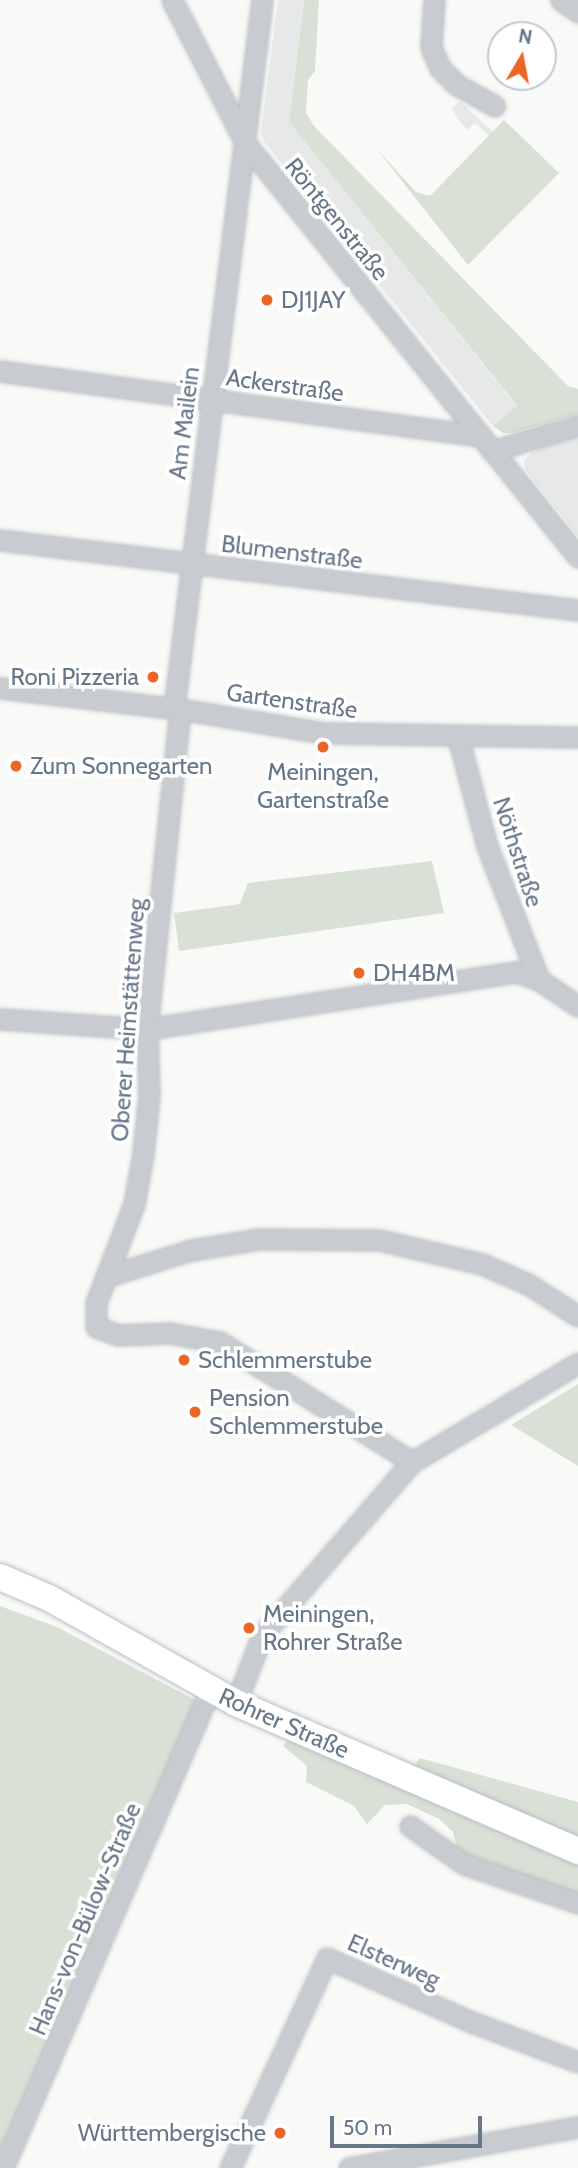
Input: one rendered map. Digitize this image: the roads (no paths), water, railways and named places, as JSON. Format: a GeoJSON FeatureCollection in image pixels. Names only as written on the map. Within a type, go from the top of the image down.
{"type":"FeatureCollection","features":[{"type":"Feature","properties":{"kind":"main road","name":"Rohrer Straße"},"geometry":{"type":"LineString","coordinates":[[0,1577],[49,1598],[236,1703],[578,1851]]}},
{"type":"Feature","properties":{"kind":"street","name":"Röntgenstraße"},"geometry":{"type":"LineString","coordinates":[[172,0],[246,144],[578,557]]}},
{"type":"Feature","properties":{"kind":"street","name":"Am Mailein"},"geometry":{"type":"LineString","coordinates":[[177,708],[211,400],[246,144],[262,0]]}},
{"type":"Feature","properties":{"kind":"street"},"geometry":{"type":"LineString","coordinates":[[433,0],[431,47],[440,68],[457,85],[495,106]]}},
{"type":"Feature","properties":{"kind":"street"},"geometry":{"type":"LineString","coordinates":[[561,0],[578,12]]}},
{"type":"Feature","properties":{"kind":"street","name":"Ackerstraße"},"geometry":{"type":"LineString","coordinates":[[0,371],[211,400],[486,443]]}},
{"type":"Feature","properties":{"kind":"street"},"geometry":{"type":"LineString","coordinates":[[486,443],[578,425]]}},
{"type":"Feature","properties":{"kind":"street","name":"Blumenstraße"},"geometry":{"type":"LineString","coordinates":[[0,540],[578,610]]}},
{"type":"Feature","properties":{"kind":"street","name":"Gartenstraße"},"geometry":{"type":"LineString","coordinates":[[0,688],[177,708],[324,733],[578,737]]}},
{"type":"Feature","properties":{"kind":"street","name":"Oberer Heimstättenweg"},"geometry":{"type":"LineString","coordinates":[[177,708],[147,1030],[149,1096],[143,1154],[134,1205],[96,1303],[96,1327],[118,1335],[169,1333],[220,1342],[412,1462]]}},
{"type":"Feature","properties":{"kind":"street","name":"Nöthstraße"},"geometry":{"type":"LineString","coordinates":[[458,737],[487,846],[539,980]]}},
{"type":"Feature","properties":{"kind":"street"},"geometry":{"type":"LineString","coordinates":[[0,1019],[147,1030],[517,972],[539,980],[578,1006]]}},
{"type":"Feature","properties":{"kind":"street"},"geometry":{"type":"LineString","coordinates":[[108,1276],[191,1250],[258,1239],[326,1236],[379,1240],[482,1264],[528,1284],[578,1316]]}},
{"type":"Feature","properties":{"kind":"street"},"geometry":{"type":"LineString","coordinates":[[236,1703],[262,1635],[412,1462],[578,1363]]}},
{"type":"Feature","properties":{"kind":"street","name":"Hans-von-Bülow-Straße"},"geometry":{"type":"LineString","coordinates":[[3,2168],[211,1690]]}},
{"type":"Feature","properties":{"kind":"street"},"geometry":{"type":"LineString","coordinates":[[410,1826],[464,1864],[578,1903]]}},
{"type":"Feature","properties":{"kind":"street","name":"Elsterweg"},"geometry":{"type":"LineString","coordinates":[[230,2168],[327,1958],[469,2021],[578,2062]]}},
{"type":"Feature","properties":{"kind":"street"},"geometry":{"type":"LineString","coordinates":[[349,2168],[578,2127]]}},
{"type":"Feature","properties":{"kind":"place","name":"DJ1JAY"},"geometry":{"type":"Point","coordinates":[267,300]}},
{"type":"Feature","properties":{"kind":"place","name":"Roni Pizzeria"},"geometry":{"type":"Point","coordinates":[153,677]}},
{"type":"Feature","properties":{"kind":"place","name":"Meiningen, Gartenstraße"},"geometry":{"type":"Point","coordinates":[323,747]}},
{"type":"Feature","properties":{"kind":"place","name":"Zum Sonnegarten"},"geometry":{"type":"Point","coordinates":[16,766]}},
{"type":"Feature","properties":{"kind":"place","name":"DH4BM"},"geometry":{"type":"Point","coordinates":[359,973]}},
{"type":"Feature","properties":{"kind":"place","name":"Schlemmerstube"},"geometry":{"type":"Point","coordinates":[184,1360]}},
{"type":"Feature","properties":{"kind":"place","name":"Pension Schlemmerstube"},"geometry":{"type":"Point","coordinates":[195,1412]}},
{"type":"Feature","properties":{"kind":"place","name":"Meiningen, Rohrer Straße"},"geometry":{"type":"Point","coordinates":[249,1628]}},
{"type":"Feature","properties":{"kind":"place","name":"Württembergische"},"geometry":{"type":"Point","coordinates":[280,2133]}}]}
